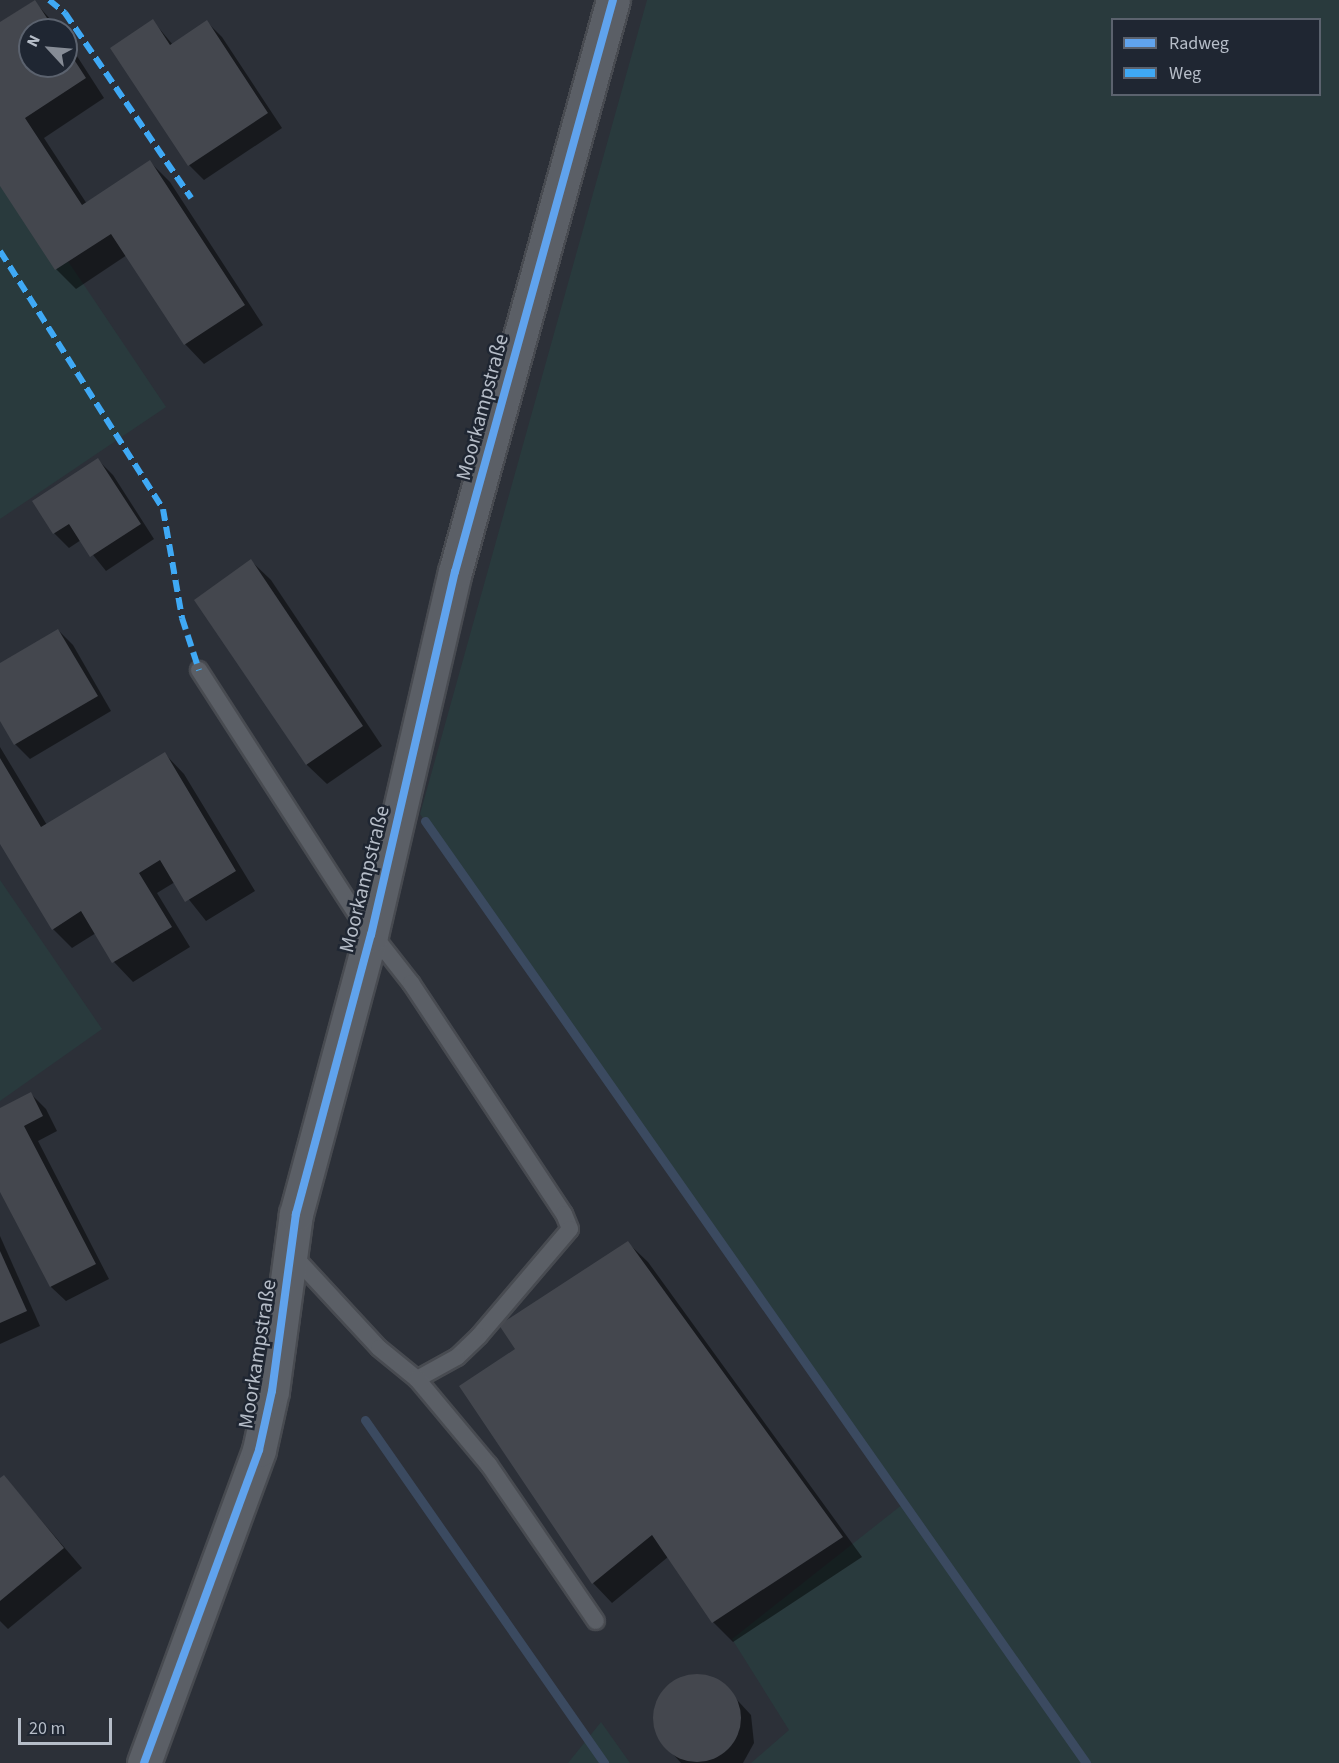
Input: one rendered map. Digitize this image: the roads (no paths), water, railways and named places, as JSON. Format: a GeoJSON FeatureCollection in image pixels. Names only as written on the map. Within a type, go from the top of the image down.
{"type":"FeatureCollection","features":[{"type":"Feature","properties":{"kind":"street","name":"Moorkampstraße"},"geometry":{"type":"LineString","coordinates":[[144,1763],[259,1450],[272,1391],[296,1214],[371,934],[456,572],[613,0]]}},
{"type":"Feature","properties":{"kind":"lane"},"geometry":{"type":"LineString","coordinates":[[199,670],[371,934],[411,983],[564,1214],[570,1229],[479,1336],[457,1357],[417,1379]]}},
{"type":"Feature","properties":{"kind":"lane"},"geometry":{"type":"LineString","coordinates":[[291,1252],[380,1348],[417,1379],[489,1465],[596,1621]]}},
{"type":"Feature","properties":{"kind":"waterway"},"geometry":{"type":"LineString","coordinates":[[425,821],[1086,1763]]}},
{"type":"Feature","properties":{"kind":"waterway"},"geometry":{"type":"LineString","coordinates":[[365,1420],[604,1763]]}}]}
